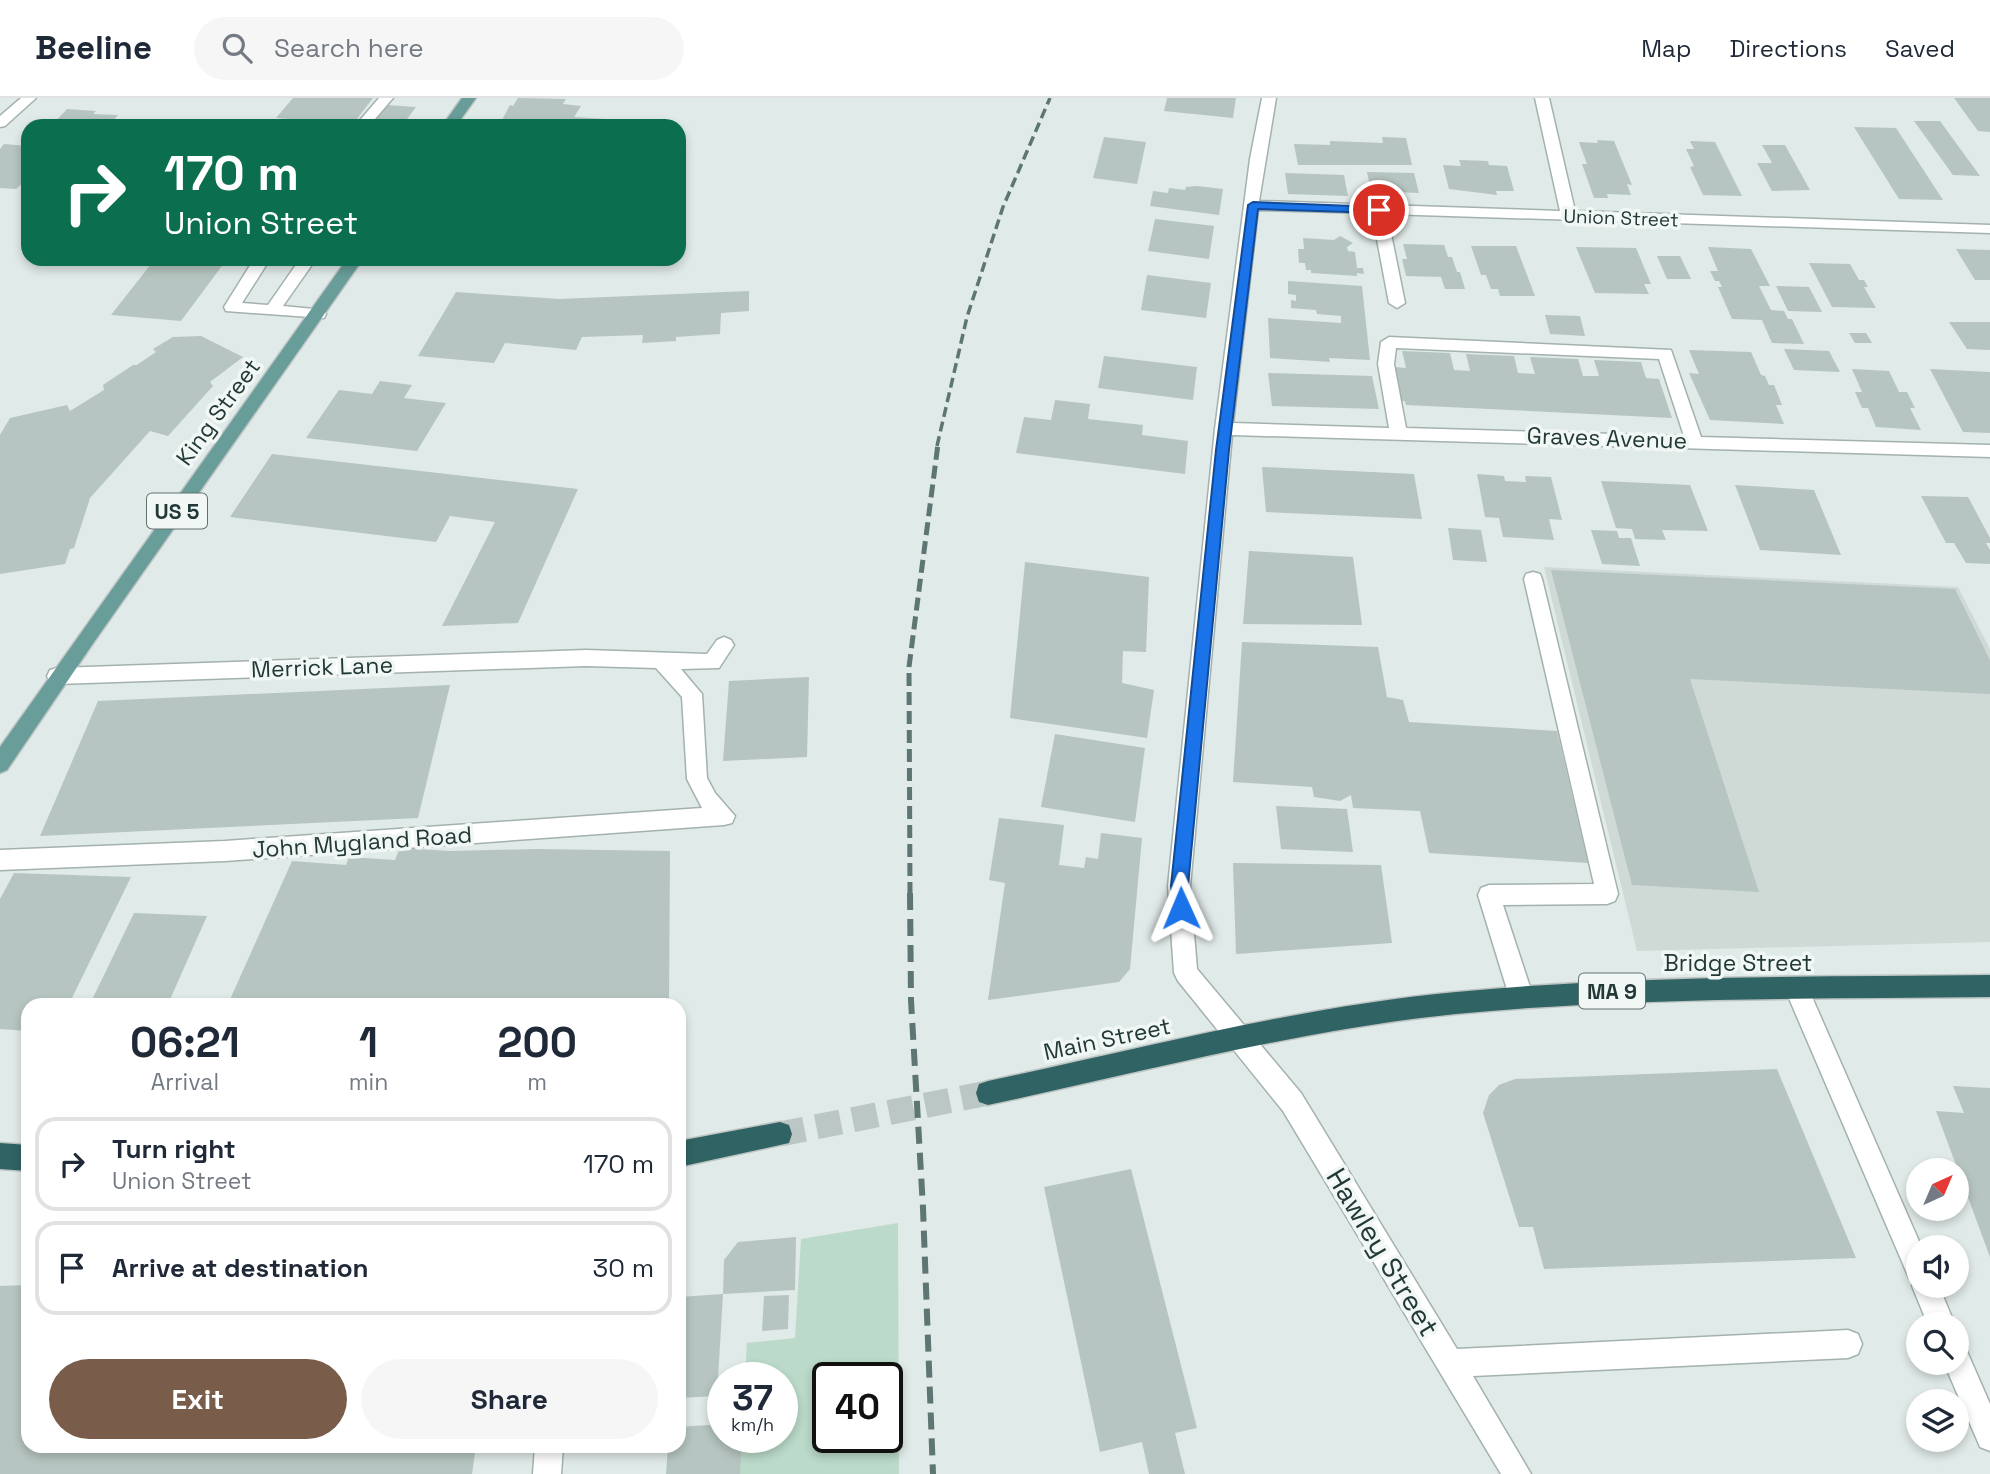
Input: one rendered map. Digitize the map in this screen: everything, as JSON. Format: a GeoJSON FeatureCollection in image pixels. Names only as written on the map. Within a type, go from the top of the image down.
{"type":"FeatureCollection","features":[{"type":"Feature","properties":{"kind":"highway","name":"Bridge Street"},"geometry":{"type":"LineString","coordinates":[[1238,1038],[1339,1018],[1521,996],[1637,989],[1990,986]]}},
{"type":"Feature","properties":{"kind":"highway","name":"Main Street"},"geometry":{"type":"LineString","coordinates":[[988,1093],[1238,1038]]}},
{"type":"Feature","properties":{"kind":"highway"},"geometry":{"type":"LineString","coordinates":[[686,1153],[780,1134]]}},
{"type":"Feature","properties":{"kind":"highway"},"geometry":{"type":"LineString","coordinates":[[0,1156],[21,1158]]}},
{"type":"Feature","properties":{"kind":"main road"},"geometry":{"type":"LineString","coordinates":[[454,119],[469,98]]}},
{"type":"Feature","properties":{"kind":"main road","name":"King Street"},"geometry":{"type":"LineString","coordinates":[[0,764],[57,676],[350,266]]}},
{"type":"Feature","properties":{"kind":"street"},"geometry":{"type":"LineString","coordinates":[[0,123],[29,98]]}},
{"type":"Feature","properties":{"kind":"street"},"geometry":{"type":"LineString","coordinates":[[368,119],[386,98]]}},
{"type":"Feature","properties":{"kind":"street","name":"Hawley Street"},"geometry":{"type":"LineString","coordinates":[[1269,98],[1260,137],[1224,429],[1179,886],[1186,973],[1292,1102],[1517,1474]]}},
{"type":"Feature","properties":{"kind":"street"},"geometry":{"type":"LineString","coordinates":[[1542,98],[1569,217]]}},
{"type":"Feature","properties":{"kind":"street","name":"Union Street"},"geometry":{"type":"LineString","coordinates":[[1253,205],[1990,229]]}},
{"type":"Feature","properties":{"kind":"street"},"geometry":{"type":"LineString","coordinates":[[1379,210],[1397,303]]}},
{"type":"Feature","properties":{"kind":"street"},"geometry":{"type":"LineString","coordinates":[[258,266],[232,307],[318,314]]}},
{"type":"Feature","properties":{"kind":"street"},"geometry":{"type":"LineString","coordinates":[[272,310],[303,266]]}},
{"type":"Feature","properties":{"kind":"street"},"geometry":{"type":"LineString","coordinates":[[1398,432],[1386,364],[1390,342],[1665,354],[1694,441]]}},
{"type":"Feature","properties":{"kind":"street","name":"Graves Avenue"},"geometry":{"type":"LineString","coordinates":[[1224,429],[1990,450]]}},
{"type":"Feature","properties":{"kind":"street"},"geometry":{"type":"LineString","coordinates":[[1521,996],[1489,895],[1607,894],[1533,579]]}},
{"type":"Feature","properties":{"kind":"street","name":"Merrick Lane"},"geometry":{"type":"LineString","coordinates":[[57,676],[586,658],[712,662],[724,645]]}},
{"type":"Feature","properties":{"kind":"street","name":"John Mygland Road"},"geometry":{"type":"LineString","coordinates":[[0,860],[225,851],[724,816],[708,800],[697,779],[692,694],[662,661]]}},
{"type":"Feature","properties":{"kind":"street"},"geometry":{"type":"LineString","coordinates":[[1797,989],[1906,1241]]}},
{"type":"Feature","properties":{"kind":"street"},"geometry":{"type":"LineString","coordinates":[[1450,1363],[1848,1345]]}},
{"type":"Feature","properties":{"kind":"street"},"geometry":{"type":"LineString","coordinates":[[1963,1375],[1990,1437]]}},
{"type":"Feature","properties":{"kind":"street"},"geometry":{"type":"LineString","coordinates":[[547,1474],[548,1453]]}},
{"type":"Feature","properties":{"kind":"shaded area"},"geometry":{"type":"Polygon","coordinates":[[[1544,567],[1958,587],[1990,649],[1990,942],[1637,951],[1544,567]]]}},
{"type":"Feature","properties":{"kind":"green space"},"geometry":{"type":"Polygon","coordinates":[[[898,1223],[899,1362],[812,1362],[812,1453],[899,1453],[899,1474],[739,1474],[740,1453],[798,1453],[798,1362],[746,1362],[747,1343],[795,1338],[801,1239],[898,1223]]]}},
{"type":"Feature","properties":{"kind":"building"},"geometry":{"type":"Polygon","coordinates":[[[293,98],[373,98],[357,119],[276,118],[293,98]]]}},
{"type":"Feature","properties":{"kind":"building"},"geometry":{"type":"Polygon","coordinates":[[[518,98],[566,99],[563,104],[581,106],[574,117],[605,119],[503,119],[510,105],[513,106],[518,98]]]}},
{"type":"Feature","properties":{"kind":"building"},"geometry":{"type":"Polygon","coordinates":[[[1167,98],[1236,98],[1233,118],[1164,111],[1167,98]]]}},
{"type":"Feature","properties":{"kind":"building"},"geometry":{"type":"Polygon","coordinates":[[[1954,98],[1990,98],[1990,132],[1978,131],[1954,98]]]}},
{"type":"Feature","properties":{"kind":"building"},"geometry":{"type":"Polygon","coordinates":[[[386,105],[416,107],[407,119],[376,119],[386,105]]]}},
{"type":"Feature","properties":{"kind":"building"},"geometry":{"type":"Polygon","coordinates":[[[67,109],[118,115],[114,119],[58,119],[67,109]]]}},
{"type":"Feature","properties":{"kind":"building"},"geometry":{"type":"Polygon","coordinates":[[[1914,121],[1940,121],[1980,176],[1953,175],[1914,121]]]}},
{"type":"Feature","properties":{"kind":"building"},"geometry":{"type":"Polygon","coordinates":[[[1854,127],[1896,128],[1943,200],[1899,199],[1854,127]]]}},
{"type":"Feature","properties":{"kind":"building"},"geometry":{"type":"Polygon","coordinates":[[[1104,137],[1146,142],[1137,184],[1093,178],[1104,137]]]}},
{"type":"Feature","properties":{"kind":"building"},"geometry":{"type":"Polygon","coordinates":[[[1382,137],[1406,138],[1412,165],[1298,165],[1294,144],[1330,145],[1330,141],[1383,143],[1382,137]]]}},
{"type":"Feature","properties":{"kind":"building"},"geometry":{"type":"Polygon","coordinates":[[[1597,140],[1614,141],[1632,185],[1627,184],[1631,195],[1607,194],[1608,198],[1594,198],[1582,164],[1587,164],[1579,142],[1598,143],[1597,140]]]}},
{"type":"Feature","properties":{"kind":"building"},"geometry":{"type":"Polygon","coordinates":[[[1690,141],[1715,142],[1742,196],[1703,195],[1690,167],[1694,166],[1686,149],[1694,149],[1690,141]]]}},
{"type":"Feature","properties":{"kind":"building"},"geometry":{"type":"Polygon","coordinates":[[[4,144],[21,145],[21,184],[16,189],[0,188],[0,149],[4,144]]]}},
{"type":"Feature","properties":{"kind":"building"},"geometry":{"type":"Polygon","coordinates":[[[1762,145],[1785,145],[1810,190],[1772,191],[1757,163],[1772,163],[1762,145]]]}},
{"type":"Feature","properties":{"kind":"building"},"geometry":{"type":"Polygon","coordinates":[[[1459,160],[1488,161],[1489,165],[1507,166],[1514,191],[1496,191],[1497,195],[1449,189],[1443,165],[1461,166],[1459,160]]]}},
{"type":"Feature","properties":{"kind":"building"},"geometry":{"type":"Polygon","coordinates":[[[1367,172],[1414,173],[1419,193],[1371,191],[1367,172]]]}},
{"type":"Feature","properties":{"kind":"building"},"geometry":{"type":"Polygon","coordinates":[[[1285,173],[1344,175],[1348,196],[1288,194],[1285,173]]]}},
{"type":"Feature","properties":{"kind":"building"},"geometry":{"type":"Polygon","coordinates":[[[1186,187],[1223,189],[1219,215],[1150,206],[1153,191],[1168,193],[1169,188],[1185,190],[1186,187]]]}},
{"type":"Feature","properties":{"kind":"building"},"geometry":{"type":"Polygon","coordinates":[[[1155,219],[1214,226],[1209,259],[1148,251],[1155,219]]]}},
{"type":"Feature","properties":{"kind":"building"},"geometry":{"type":"Polygon","coordinates":[[[1340,236],[1353,243],[1347,247],[1348,251],[1355,252],[1357,268],[1363,268],[1364,274],[1357,273],[1357,276],[1311,273],[1311,270],[1306,270],[1305,263],[1299,263],[1298,249],[1304,249],[1303,238],[1334,240],[1340,236]]]}},
{"type":"Feature","properties":{"kind":"building"},"geometry":{"type":"Polygon","coordinates":[[[1403,244],[1444,245],[1448,257],[1452,257],[1457,272],[1460,272],[1465,289],[1445,289],[1441,277],[1406,276],[1402,259],[1407,259],[1403,244]]]}},
{"type":"Feature","properties":{"kind":"building"},"geometry":{"type":"Polygon","coordinates":[[[1471,246],[1516,246],[1535,296],[1500,296],[1498,289],[1491,289],[1486,275],[1481,275],[1471,246]]]}},
{"type":"Feature","properties":{"kind":"building"},"geometry":{"type":"Polygon","coordinates":[[[1576,247],[1636,248],[1651,284],[1644,284],[1649,294],[1595,293],[1576,247]]]}},
{"type":"Feature","properties":{"kind":"building"},"geometry":{"type":"Polygon","coordinates":[[[1708,247],[1751,249],[1770,286],[1759,286],[1771,310],[1784,311],[1788,319],[1792,319],[1804,344],[1772,343],[1762,320],[1732,319],[1718,287],[1722,287],[1710,271],[1718,271],[1708,247]]]}},
{"type":"Feature","properties":{"kind":"building"},"geometry":{"type":"Polygon","coordinates":[[[1956,249],[1990,250],[1990,280],[1975,280],[1956,249]]]}},
{"type":"Feature","properties":{"kind":"building"},"geometry":{"type":"Polygon","coordinates":[[[1657,256],[1680,256],[1691,279],[1667,279],[1657,256]]]}},
{"type":"Feature","properties":{"kind":"building"},"geometry":{"type":"Polygon","coordinates":[[[1809,263],[1850,264],[1859,280],[1864,280],[1868,287],[1864,287],[1876,308],[1832,307],[1809,263]]]}},
{"type":"Feature","properties":{"kind":"building"},"geometry":{"type":"Polygon","coordinates":[[[150,266],[222,266],[181,321],[111,315],[150,266]]]}},
{"type":"Feature","properties":{"kind":"building"},"geometry":{"type":"Polygon","coordinates":[[[1147,275],[1211,283],[1206,318],[1141,310],[1147,275]]]}},
{"type":"Feature","properties":{"kind":"building"},"geometry":{"type":"Polygon","coordinates":[[[1288,281],[1362,286],[1370,360],[1329,358],[1330,362],[1270,358],[1268,318],[1341,323],[1341,316],[1291,308],[1291,300],[1296,301],[1296,295],[1288,294],[1288,281]]]}},
{"type":"Feature","properties":{"kind":"building"},"geometry":{"type":"Polygon","coordinates":[[[1776,286],[1809,287],[1822,312],[1788,311],[1776,286]]]}},
{"type":"Feature","properties":{"kind":"building"},"geometry":{"type":"Polygon","coordinates":[[[749,291],[749,311],[721,313],[720,334],[642,343],[643,335],[582,337],[576,350],[505,343],[494,363],[418,356],[456,292],[559,299],[749,291]]]}},
{"type":"Feature","properties":{"kind":"building"},"geometry":{"type":"Polygon","coordinates":[[[1545,315],[1580,316],[1585,336],[1550,334],[1545,315]]]}},
{"type":"Feature","properties":{"kind":"building"},"geometry":{"type":"Polygon","coordinates":[[[1949,322],[1990,322],[1990,350],[1967,349],[1949,322]]]}},
{"type":"Feature","properties":{"kind":"building"},"geometry":{"type":"Polygon","coordinates":[[[1849,333],[1866,333],[1872,343],[1855,343],[1849,333]]]}},
{"type":"Feature","properties":{"kind":"building"},"geometry":{"type":"Polygon","coordinates":[[[201,336],[243,357],[210,382],[213,386],[168,436],[150,431],[90,498],[74,548],[70,549],[65,564],[0,574],[0,435],[10,418],[67,405],[70,411],[104,390],[103,385],[156,352],[153,349],[173,337],[201,336]]]}},
{"type":"Feature","properties":{"kind":"building"},"geometry":{"type":"Polygon","coordinates":[[[1784,349],[1829,351],[1840,372],[1794,370],[1784,349]]]}},
{"type":"Feature","properties":{"kind":"building"},"geometry":{"type":"Polygon","coordinates":[[[1689,350],[1751,352],[1761,375],[1765,376],[1769,385],[1774,385],[1782,405],[1776,405],[1784,424],[1710,420],[1689,373],[1699,374],[1689,350]]]}},
{"type":"Feature","properties":{"kind":"building"},"geometry":{"type":"Polygon","coordinates":[[[1402,351],[1450,353],[1454,370],[1470,371],[1466,354],[1514,356],[1518,373],[1535,374],[1530,357],[1578,359],[1583,376],[1599,376],[1594,360],[1641,362],[1646,378],[1659,379],[1672,418],[1406,405],[1405,401],[1401,401],[1395,367],[1406,368],[1402,351]]]}},
{"type":"Feature","properties":{"kind":"building"},"geometry":{"type":"Polygon","coordinates":[[[1104,356],[1197,367],[1193,400],[1098,388],[1104,356]]]}},
{"type":"Feature","properties":{"kind":"building"},"geometry":{"type":"Polygon","coordinates":[[[1852,369],[1889,371],[1899,392],[1907,392],[1915,408],[1910,408],[1921,430],[1876,427],[1868,408],[1862,408],[1855,392],[1862,392],[1852,369]]]}},
{"type":"Feature","properties":{"kind":"building"},"geometry":{"type":"Polygon","coordinates":[[[1930,369],[1990,372],[1990,433],[1963,432],[1930,369]]]}},
{"type":"Feature","properties":{"kind":"building"},"geometry":{"type":"Polygon","coordinates":[[[1268,373],[1372,376],[1379,409],[1272,406],[1268,373]]]}},
{"type":"Feature","properties":{"kind":"building"},"geometry":{"type":"Polygon","coordinates":[[[380,381],[412,385],[404,398],[446,403],[417,451],[306,438],[339,390],[372,394],[380,381]]]}},
{"type":"Feature","properties":{"kind":"building"},"geometry":{"type":"Polygon","coordinates":[[[1055,400],[1090,404],[1088,419],[1143,425],[1142,435],[1188,441],[1185,474],[1016,453],[1024,417],[1051,420],[1055,400]]]}},
{"type":"Feature","properties":{"kind":"building"},"geometry":{"type":"Polygon","coordinates":[[[272,454],[578,489],[518,623],[442,626],[495,522],[450,516],[436,542],[230,517],[272,454]]]}},
{"type":"Feature","properties":{"kind":"building"},"geometry":{"type":"Polygon","coordinates":[[[1262,467],[1414,474],[1422,519],[1266,512],[1262,467]]]}},
{"type":"Feature","properties":{"kind":"building"},"geometry":{"type":"Polygon","coordinates":[[[1477,474],[1504,476],[1505,481],[1526,482],[1525,476],[1551,477],[1562,520],[1549,519],[1554,540],[1503,537],[1499,518],[1485,517],[1477,474]]]}},
{"type":"Feature","properties":{"kind":"building"},"geometry":{"type":"Polygon","coordinates":[[[1601,481],[1690,485],[1708,531],[1662,530],[1666,540],[1635,539],[1632,529],[1616,528],[1601,481]]]}},
{"type":"Feature","properties":{"kind":"building"},"geometry":{"type":"Polygon","coordinates":[[[1735,485],[1814,490],[1841,555],[1760,550],[1735,485]]]}},
{"type":"Feature","properties":{"kind":"building"},"geometry":{"type":"Polygon","coordinates":[[[1921,496],[1968,497],[1990,538],[1990,543],[1986,543],[1990,550],[1990,564],[1966,563],[1954,543],[1946,543],[1921,496]]]}},
{"type":"Feature","properties":{"kind":"building"},"geometry":{"type":"Polygon","coordinates":[[[1448,528],[1481,530],[1487,562],[1453,560],[1448,528]]]}},
{"type":"Feature","properties":{"kind":"building"},"geometry":{"type":"Polygon","coordinates":[[[1591,530],[1617,531],[1619,538],[1631,538],[1640,566],[1602,564],[1591,530]]]}},
{"type":"Feature","properties":{"kind":"building"},"geometry":{"type":"Polygon","coordinates":[[[1249,551],[1353,557],[1362,625],[1243,624],[1249,551]]]}},
{"type":"Feature","properties":{"kind":"building"},"geometry":{"type":"Polygon","coordinates":[[[1025,562],[1149,577],[1146,652],[1123,651],[1122,683],[1154,690],[1147,738],[1010,718],[1025,562]]]}},
{"type":"Feature","properties":{"kind":"building"},"geometry":{"type":"Polygon","coordinates":[[[1551,570],[1955,589],[1990,660],[1990,694],[1690,679],[1759,892],[1632,885],[1551,570]]]}},
{"type":"Feature","properties":{"kind":"building"},"geometry":{"type":"Polygon","coordinates":[[[1242,642],[1378,647],[1387,697],[1403,700],[1409,722],[1557,731],[1588,863],[1429,853],[1420,811],[1353,808],[1351,795],[1340,801],[1314,797],[1312,787],[1233,782],[1242,642]]]}},
{"type":"Feature","properties":{"kind":"building"},"geometry":{"type":"Polygon","coordinates":[[[809,677],[807,757],[723,761],[729,681],[809,677]]]}},
{"type":"Feature","properties":{"kind":"building"},"geometry":{"type":"Polygon","coordinates":[[[450,685],[418,818],[40,836],[98,701],[450,685]]]}},
{"type":"Feature","properties":{"kind":"building"},"geometry":{"type":"Polygon","coordinates":[[[1055,734],[1145,748],[1135,822],[1041,807],[1055,734]]]}},
{"type":"Feature","properties":{"kind":"building"},"geometry":{"type":"Polygon","coordinates":[[[1276,806],[1347,809],[1353,852],[1281,849],[1276,806]]]}},
{"type":"Feature","properties":{"kind":"building"},"geometry":{"type":"Polygon","coordinates":[[[999,818],[1064,825],[1059,865],[1084,868],[1086,857],[1098,859],[1101,833],[1142,838],[1130,969],[1119,982],[988,1000],[1005,883],[989,880],[999,818]]]}},
{"type":"Feature","properties":{"kind":"building"},"geometry":{"type":"Polygon","coordinates":[[[400,848],[450,851],[670,851],[669,998],[231,998],[292,861],[346,865],[349,857],[395,860],[400,848]]]}},
{"type":"Feature","properties":{"kind":"building"},"geometry":{"type":"Polygon","coordinates":[[[1233,863],[1381,865],[1392,943],[1236,954],[1233,863]]]}},
{"type":"Feature","properties":{"kind":"building"},"geometry":{"type":"Polygon","coordinates":[[[14,873],[131,877],[72,998],[21,998],[21,1030],[0,1029],[0,899],[14,873]]]}},
{"type":"Feature","properties":{"kind":"building"},"geometry":{"type":"Polygon","coordinates":[[[134,913],[207,916],[171,998],[93,998],[134,913]]]}},
{"type":"Feature","properties":{"kind":"building"},"geometry":{"type":"Polygon","coordinates":[[[1777,1069],[1856,1258],[1544,1269],[1533,1227],[1519,1227],[1483,1113],[1489,1095],[1499,1085],[1515,1079],[1777,1069]]]}},
{"type":"Feature","properties":{"kind":"building"},"geometry":{"type":"Polygon","coordinates":[[[1953,1086],[1990,1088],[1990,1257],[1969,1200],[1969,1158],[1953,1158],[1936,1111],[1964,1113],[1953,1086]]]}},
{"type":"Feature","properties":{"kind":"building"},"geometry":{"type":"Polygon","coordinates":[[[1131,1169],[1197,1428],[1175,1433],[1185,1474],[1149,1474],[1142,1442],[1100,1452],[1044,1187],[1131,1169]]]}},
{"type":"Feature","properties":{"kind":"building"},"geometry":{"type":"Polygon","coordinates":[[[796,1237],[795,1290],[723,1294],[724,1260],[738,1242],[796,1237]]]}},
{"type":"Feature","properties":{"kind":"building"},"geometry":{"type":"Polygon","coordinates":[[[21,1285],[21,1453],[475,1453],[472,1474],[0,1474],[0,1286],[21,1285]]]}},
{"type":"Feature","properties":{"kind":"building"},"geometry":{"type":"Polygon","coordinates":[[[723,1294],[719,1362],[707,1362],[707,1397],[686,1398],[686,1297],[723,1294]]]}},
{"type":"Feature","properties":{"kind":"building"},"geometry":{"type":"Polygon","coordinates":[[[789,1295],[788,1329],[762,1331],[764,1296],[789,1295]]]}},
{"type":"Feature","properties":{"kind":"building"},"geometry":{"type":"Polygon","coordinates":[[[707,1425],[707,1453],[741,1453],[740,1474],[666,1474],[668,1453],[686,1453],[686,1427],[707,1425]]]}},
{"type":"Feature","properties":{"kind":"tunnel"},"geometry":{"type":"LineString","coordinates":[[780,1134],[988,1093]]}},
{"type":"Feature","properties":{"kind":"railway"},"geometry":{"type":"LineString","coordinates":[[937,446],[967,317],[1003,207],[1050,98]]}},
{"type":"Feature","properties":{"kind":"railway"},"geometry":{"type":"LineString","coordinates":[[910,895],[909,667],[938,444]]}},
{"type":"Feature","properties":{"kind":"railway"},"geometry":{"type":"LineString","coordinates":[[910,893],[911,1000],[923,1208],[933,1474]]}},
{"type":"Feature","properties":{"kind":"route"},"geometry":{"type":"LineString","coordinates":[[1181,908],[1179,886],[1222,450],[1253,205],[1379,210]]}}]}
